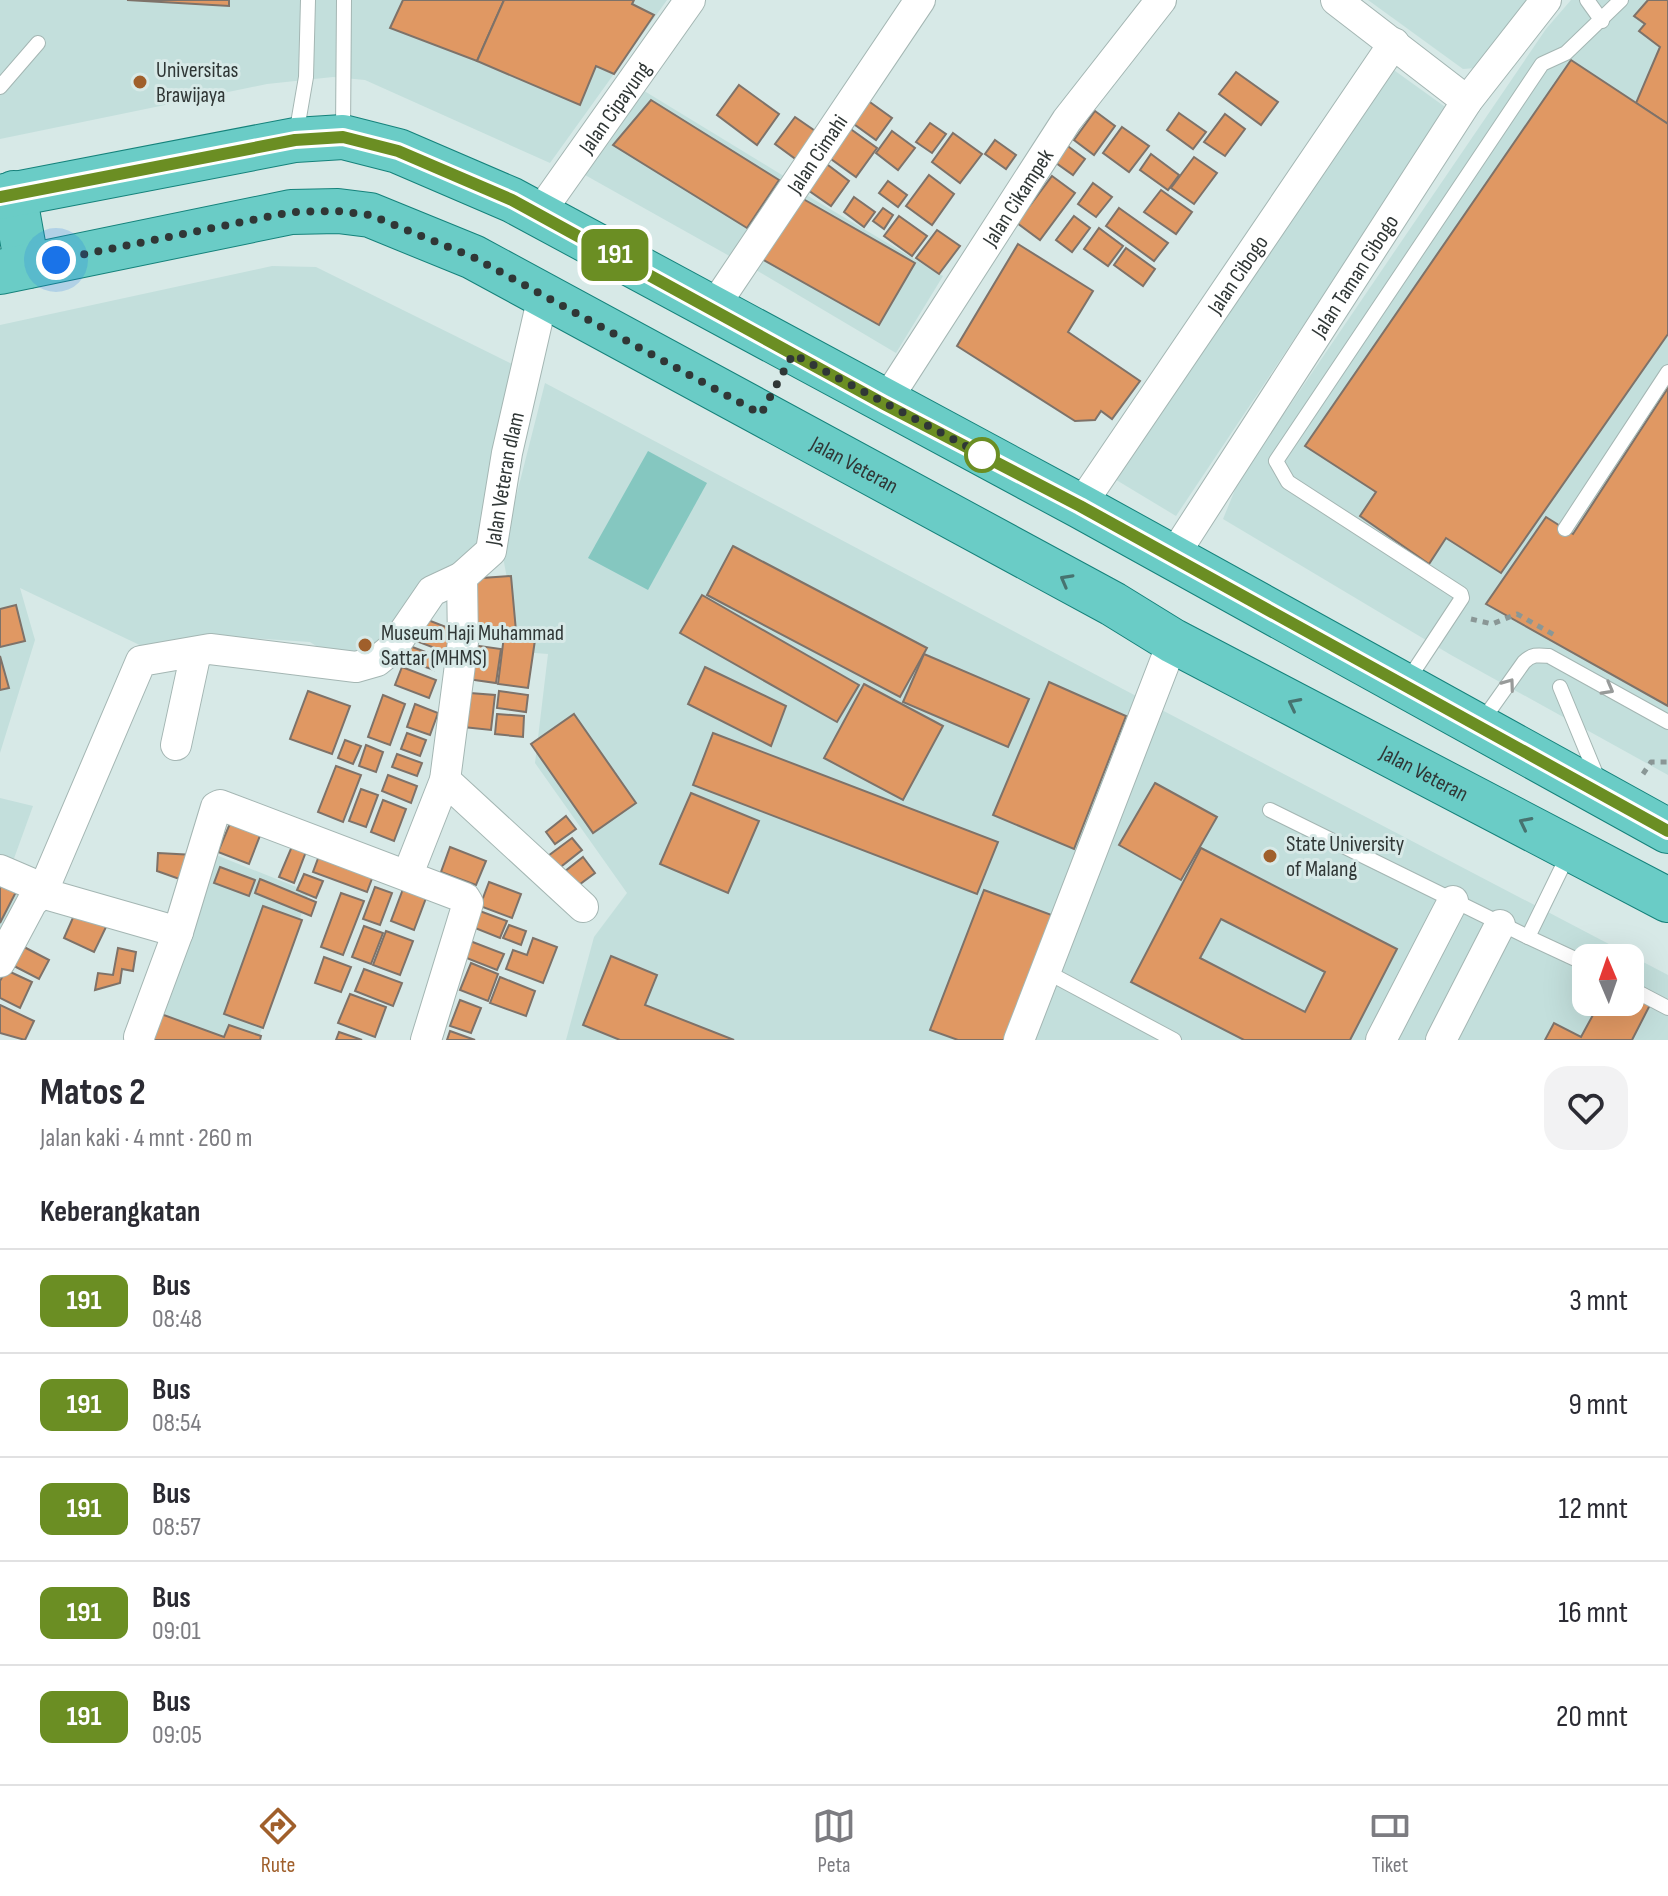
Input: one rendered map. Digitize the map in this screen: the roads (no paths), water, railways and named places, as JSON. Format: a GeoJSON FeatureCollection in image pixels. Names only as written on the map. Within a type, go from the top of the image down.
{"type":"FeatureCollection","features":[{"type":"Feature","properties":{"kind":"main road"},"geometry":{"type":"LineString","coordinates":[[13,269],[7,195],[295,140],[343,137],[398,151],[538,215],[713,308],[884,404],[1080,506],[1606,800],[1668,831]]}},
{"type":"Feature","properties":{"kind":"main road","name":"Jalan Veteran"},"geometry":{"type":"LineString","coordinates":[[13,269],[291,212],[338,211],[370,215],[473,257],[1113,604],[1173,641],[1572,847],[1668,900]]}},
{"type":"Feature","properties":{"kind":"main road"},"geometry":{"type":"LineString","coordinates":[[761,414],[793,354]]}},
{"type":"Feature","properties":{"kind":"street","name":"Jalan Cipayung"},"geometry":{"type":"LineString","coordinates":[[538,215],[690,0]]}},
{"type":"Feature","properties":{"kind":"street","name":"Jalan Cimahi"},"geometry":{"type":"LineString","coordinates":[[713,308],[920,0]]}},
{"type":"Feature","properties":{"kind":"street","name":"Jalan Cikampek"},"geometry":{"type":"LineString","coordinates":[[884,404],[1067,120],[1161,0]]}},
{"type":"Feature","properties":{"kind":"street"},"geometry":{"type":"LineString","coordinates":[[1336,0],[1467,101]]}},
{"type":"Feature","properties":{"kind":"street","name":"Jalan Taman Cibogo"},"geometry":{"type":"LineString","coordinates":[[1172,558],[1467,101],[1546,0]]}},
{"type":"Feature","properties":{"kind":"street","name":"Jalan Cibogo"},"geometry":{"type":"LineString","coordinates":[[1080,506],[1394,43]]}},
{"type":"Feature","properties":{"kind":"street","name":"Jalan Veteran dlam"},"geometry":{"type":"LineString","coordinates":[[42,893],[141,661],[210,649],[356,667],[377,661],[393,648],[432,591],[462,577],[491,551],[507,453],[543,296]]}},
{"type":"Feature","properties":{"kind":"street"},"geometry":{"type":"LineString","coordinates":[[408,874],[445,780],[463,642],[462,577]]}},
{"type":"Feature","properties":{"kind":"street"},"geometry":{"type":"LineString","coordinates":[[1019,1040],[1173,641]]}},
{"type":"Feature","properties":{"kind":"street"},"geometry":{"type":"LineString","coordinates":[[176,745],[196,652]]}},
{"type":"Feature","properties":{"kind":"street"},"geometry":{"type":"LineString","coordinates":[[445,780],[583,907]]}},
{"type":"Feature","properties":{"kind":"street"},"geometry":{"type":"LineString","coordinates":[[139,1037],[178,932],[216,807],[220,805],[465,898],[468,903],[426,1040]]}},
{"type":"Feature","properties":{"kind":"street"},"geometry":{"type":"LineString","coordinates":[[0,870],[35,885],[42,893],[178,932]]}},
{"type":"Feature","properties":{"kind":"street"},"geometry":{"type":"LineString","coordinates":[[0,962],[32,902],[42,893]]}},
{"type":"Feature","properties":{"kind":"street"},"geometry":{"type":"LineString","coordinates":[[1381,1040],[1453,901]]}},
{"type":"Feature","properties":{"kind":"street"},"geometry":{"type":"LineString","coordinates":[[1441,1040],[1500,925]]}},
{"type":"Feature","properties":{"kind":"lane"},"geometry":{"type":"LineString","coordinates":[[295,140],[306,77],[308,0]]}},
{"type":"Feature","properties":{"kind":"lane"},"geometry":{"type":"LineString","coordinates":[[343,137],[344,0]]}},
{"type":"Feature","properties":{"kind":"lane"},"geometry":{"type":"LineString","coordinates":[[1587,0],[1605,11]]}},
{"type":"Feature","properties":{"kind":"lane"},"geometry":{"type":"LineString","coordinates":[[1403,687],[1462,598],[1461,594],[1288,482],[1276,461],[1542,64],[1566,53],[1605,11],[1621,0]]}},
{"type":"Feature","properties":{"kind":"lane"},"geometry":{"type":"LineString","coordinates":[[0,87],[38,43]]}},
{"type":"Feature","properties":{"kind":"lane"},"geometry":{"type":"LineString","coordinates":[[1565,529],[1668,372]]}},
{"type":"Feature","properties":{"kind":"lane"},"geometry":{"type":"LineString","coordinates":[[1478,727],[1524,662],[1530,656],[1539,655],[1549,656],[1668,722]]}},
{"type":"Feature","properties":{"kind":"lane"},"geometry":{"type":"LineString","coordinates":[[1560,687],[1606,800]]}},
{"type":"Feature","properties":{"kind":"lane"},"geometry":{"type":"LineString","coordinates":[[1270,810],[1500,925],[1572,957]]}},
{"type":"Feature","properties":{"kind":"lane"},"geometry":{"type":"LineString","coordinates":[[1528,937],[1572,847]]}},
{"type":"Feature","properties":{"kind":"lane"},"geometry":{"type":"LineString","coordinates":[[1047,972],[1174,1040]]}},
{"type":"Feature","properties":{"kind":"lane"},"geometry":{"type":"LineString","coordinates":[[1644,995],[1668,1008]]}},
{"type":"Feature","properties":{"kind":"place","name":"Universitas Brawijaya"},"geometry":{"type":"Point","coordinates":[140,82]}},
{"type":"Feature","properties":{"kind":"place","name":"Museum Haji Muhammad Sattar (MHMS)"},"geometry":{"type":"Point","coordinates":[365,645]}},
{"type":"Feature","properties":{"kind":"place","name":"State University of Malang"},"geometry":{"type":"Point","coordinates":[1270,856]}}]}
